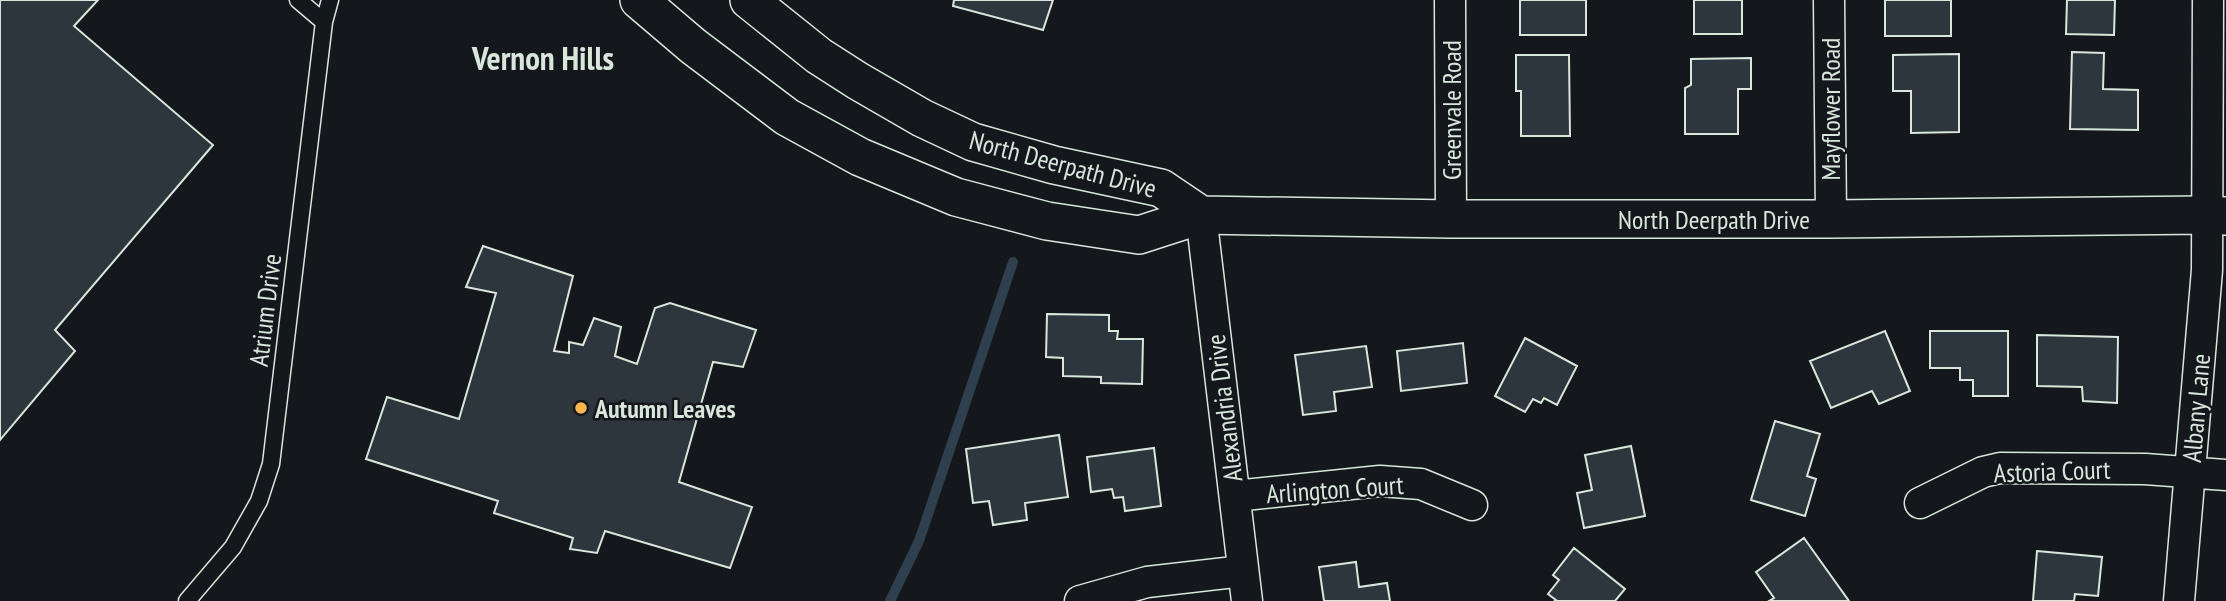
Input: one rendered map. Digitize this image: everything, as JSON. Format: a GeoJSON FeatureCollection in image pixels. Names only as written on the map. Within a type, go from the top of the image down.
{"type":"FeatureCollection","features":[{"type":"Feature","properties":{"kind":"street","name":"North Deerpath Drive"},"geometry":{"type":"LineString","coordinates":[[639,0],[693,46],[787,117],[860,157],[956,197],[1047,221],[1139,235],[1201,215],[1451,219],[2216,216]]}},
{"type":"Feature","properties":{"kind":"street","name":"North Deerpath Drive"},"geometry":{"type":"LineString","coordinates":[[749,0],[819,56],[858,82],[922,118],[973,142],[1054,165],[1161,188],[1201,215]]}},
{"type":"Feature","properties":{"kind":"street","name":"Greenvale Road"},"geometry":{"type":"LineString","coordinates":[[1450,0],[1451,219]]}},
{"type":"Feature","properties":{"kind":"street","name":"Mayflower Road"},"geometry":{"type":"LineString","coordinates":[[1829,0],[1830,219]]}},
{"type":"Feature","properties":{"kind":"street","name":"Albany Lane"},"geometry":{"type":"LineString","coordinates":[[2179,601],[2207,270],[2216,216],[2208,0]]}},
{"type":"Feature","properties":{"kind":"street","name":"Alexandria Drive"},"geometry":{"type":"LineString","coordinates":[[1201,215],[1247,601]]}},
{"type":"Feature","properties":{"kind":"street","name":"Astoria Court"},"geometry":{"type":"LineString","coordinates":[[1920,503],[1983,472],[2000,468],[2145,469],[2226,474]]}},
{"type":"Feature","properties":{"kind":"street","name":"Arlington Court"},"geometry":{"type":"LineString","coordinates":[[1235,496],[1380,481],[1421,484],[1472,505]]}},
{"type":"Feature","properties":{"kind":"street"},"geometry":{"type":"LineString","coordinates":[[1080,601],[1147,582],[1243,570]]}},
{"type":"Feature","properties":{"kind":"lane"},"geometry":{"type":"LineString","coordinates":[[298,0],[324,22]]}},
{"type":"Feature","properties":{"kind":"lane","name":"Atrium Drive"},"geometry":{"type":"LineString","coordinates":[[187,601],[233,547],[260,501],[271,464],[324,22],[330,0]]}},
{"type":"Feature","properties":{"kind":"building"},"geometry":{"type":"Polygon","coordinates":[[[0,0],[98,0],[74,26],[213,145],[55,330],[75,351],[0,440],[0,0]]]}},
{"type":"Feature","properties":{"kind":"building"},"geometry":{"type":"Polygon","coordinates":[[[954,0],[1053,0],[1043,30],[953,6],[954,0]]]}},
{"type":"Feature","properties":{"kind":"building"},"geometry":{"type":"Polygon","coordinates":[[[1520,0],[1586,0],[1586,35],[1520,35],[1520,0]]]}},
{"type":"Feature","properties":{"kind":"building"},"geometry":{"type":"Polygon","coordinates":[[[1694,0],[1742,0],[1742,34],[1694,34],[1694,0]]]}},
{"type":"Feature","properties":{"kind":"building"},"geometry":{"type":"Polygon","coordinates":[[[1885,0],[1951,0],[1951,36],[1885,36],[1885,0]]]}},
{"type":"Feature","properties":{"kind":"building"},"geometry":{"type":"Polygon","coordinates":[[[2067,0],[2115,0],[2114,35],[2066,34],[2067,0]]]}},
{"type":"Feature","properties":{"kind":"building"},"geometry":{"type":"Polygon","coordinates":[[[2072,52],[2104,53],[2103,89],[2138,90],[2138,130],[2070,129],[2072,52]]]}},
{"type":"Feature","properties":{"kind":"building"},"geometry":{"type":"Polygon","coordinates":[[[1959,54],[1959,132],[1911,133],[1911,91],[1893,91],[1893,55],[1959,54]]]}},
{"type":"Feature","properties":{"kind":"building"},"geometry":{"type":"Polygon","coordinates":[[[1516,55],[1569,55],[1570,136],[1521,136],[1521,91],[1516,91],[1516,55]]]}},
{"type":"Feature","properties":{"kind":"building"},"geometry":{"type":"Polygon","coordinates":[[[1751,58],[1751,89],[1738,89],[1738,134],[1685,134],[1685,88],[1691,85],[1691,59],[1751,58]]]}},
{"type":"Feature","properties":{"kind":"building","name":"Autumn Leaves"},"geometry":{"type":"Polygon","coordinates":[[[483,246],[573,276],[554,351],[569,353],[569,342],[583,345],[594,318],[621,327],[615,356],[637,364],[655,308],[670,303],[756,330],[743,367],[713,362],[679,482],[752,507],[730,568],[605,531],[597,553],[570,549],[573,538],[494,513],[498,501],[366,459],[387,397],[459,419],[496,293],[466,287],[483,246]]]}},
{"type":"Feature","properties":{"kind":"building"},"geometry":{"type":"Polygon","coordinates":[[[1047,314],[1109,315],[1109,331],[1118,331],[1117,339],[1143,339],[1142,384],[1101,383],[1101,377],[1063,376],[1063,358],[1046,357],[1047,314]]]}},
{"type":"Feature","properties":{"kind":"building"},"geometry":{"type":"Polygon","coordinates":[[[1885,331],[1910,391],[1879,404],[1872,391],[1831,408],[1810,361],[1885,331]]]}},
{"type":"Feature","properties":{"kind":"building"},"geometry":{"type":"Polygon","coordinates":[[[1930,331],[2008,331],[2008,396],[1973,396],[1973,380],[1960,380],[1960,368],[1930,368],[1930,331]]]}},
{"type":"Feature","properties":{"kind":"building"},"geometry":{"type":"Polygon","coordinates":[[[2037,335],[2118,337],[2117,403],[2083,401],[2082,387],[2037,386],[2037,335]]]}},
{"type":"Feature","properties":{"kind":"building"},"geometry":{"type":"Polygon","coordinates":[[[1525,338],[1577,366],[1557,405],[1544,398],[1541,403],[1533,399],[1525,412],[1495,396],[1525,338]]]}},
{"type":"Feature","properties":{"kind":"building"},"geometry":{"type":"Polygon","coordinates":[[[1463,343],[1467,383],[1401,391],[1397,351],[1463,343]]]}},
{"type":"Feature","properties":{"kind":"building"},"geometry":{"type":"Polygon","coordinates":[[[1366,346],[1372,387],[1334,392],[1336,411],[1303,415],[1295,355],[1366,346]]]}},
{"type":"Feature","properties":{"kind":"building"},"geometry":{"type":"Polygon","coordinates":[[[1775,421],[1820,434],[1807,476],[1816,479],[1805,516],[1751,500],[1775,421]]]}},
{"type":"Feature","properties":{"kind":"building"},"geometry":{"type":"Polygon","coordinates":[[[1059,435],[1068,497],[1025,503],[1027,520],[993,525],[989,501],[973,503],[966,449],[1059,435]]]}},
{"type":"Feature","properties":{"kind":"building"},"geometry":{"type":"Polygon","coordinates":[[[1631,446],[1645,516],[1584,528],[1577,493],[1592,490],[1585,455],[1631,446]]]}},
{"type":"Feature","properties":{"kind":"building"},"geometry":{"type":"Polygon","coordinates":[[[1154,448],[1161,506],[1125,511],[1123,497],[1114,498],[1112,489],[1091,492],[1087,457],[1154,448]]]}},
{"type":"Feature","properties":{"kind":"building"},"geometry":{"type":"Polygon","coordinates":[[[1804,538],[1849,601],[1769,601],[1774,598],[1756,572],[1804,538]]]}},
{"type":"Feature","properties":{"kind":"building"},"geometry":{"type":"Polygon","coordinates":[[[1574,548],[1625,589],[1615,601],[1554,601],[1556,600],[1548,594],[1559,580],[1553,575],[1574,548]]]}},
{"type":"Feature","properties":{"kind":"building"},"geometry":{"type":"Polygon","coordinates":[[[2037,551],[2102,557],[2098,596],[2075,594],[2074,601],[2033,601],[2037,551]]]}},
{"type":"Feature","properties":{"kind":"building"},"geometry":{"type":"Polygon","coordinates":[[[1356,562],[1359,587],[1387,583],[1390,601],[1324,601],[1319,567],[1356,562]]]}},
{"type":"Feature","properties":{"kind":"waterway"},"geometry":{"type":"LineString","coordinates":[[890,601],[919,541],[1013,262]]}},
{"type":"Feature","properties":{"kind":"place","name":"Autumn Leaves"},"geometry":{"type":"Point","coordinates":[581,408]}},
{"type":"Feature","properties":{"kind":"district","name":"Vernon Hills"},"geometry":{"type":"Point","coordinates":[543,57]}}]}
